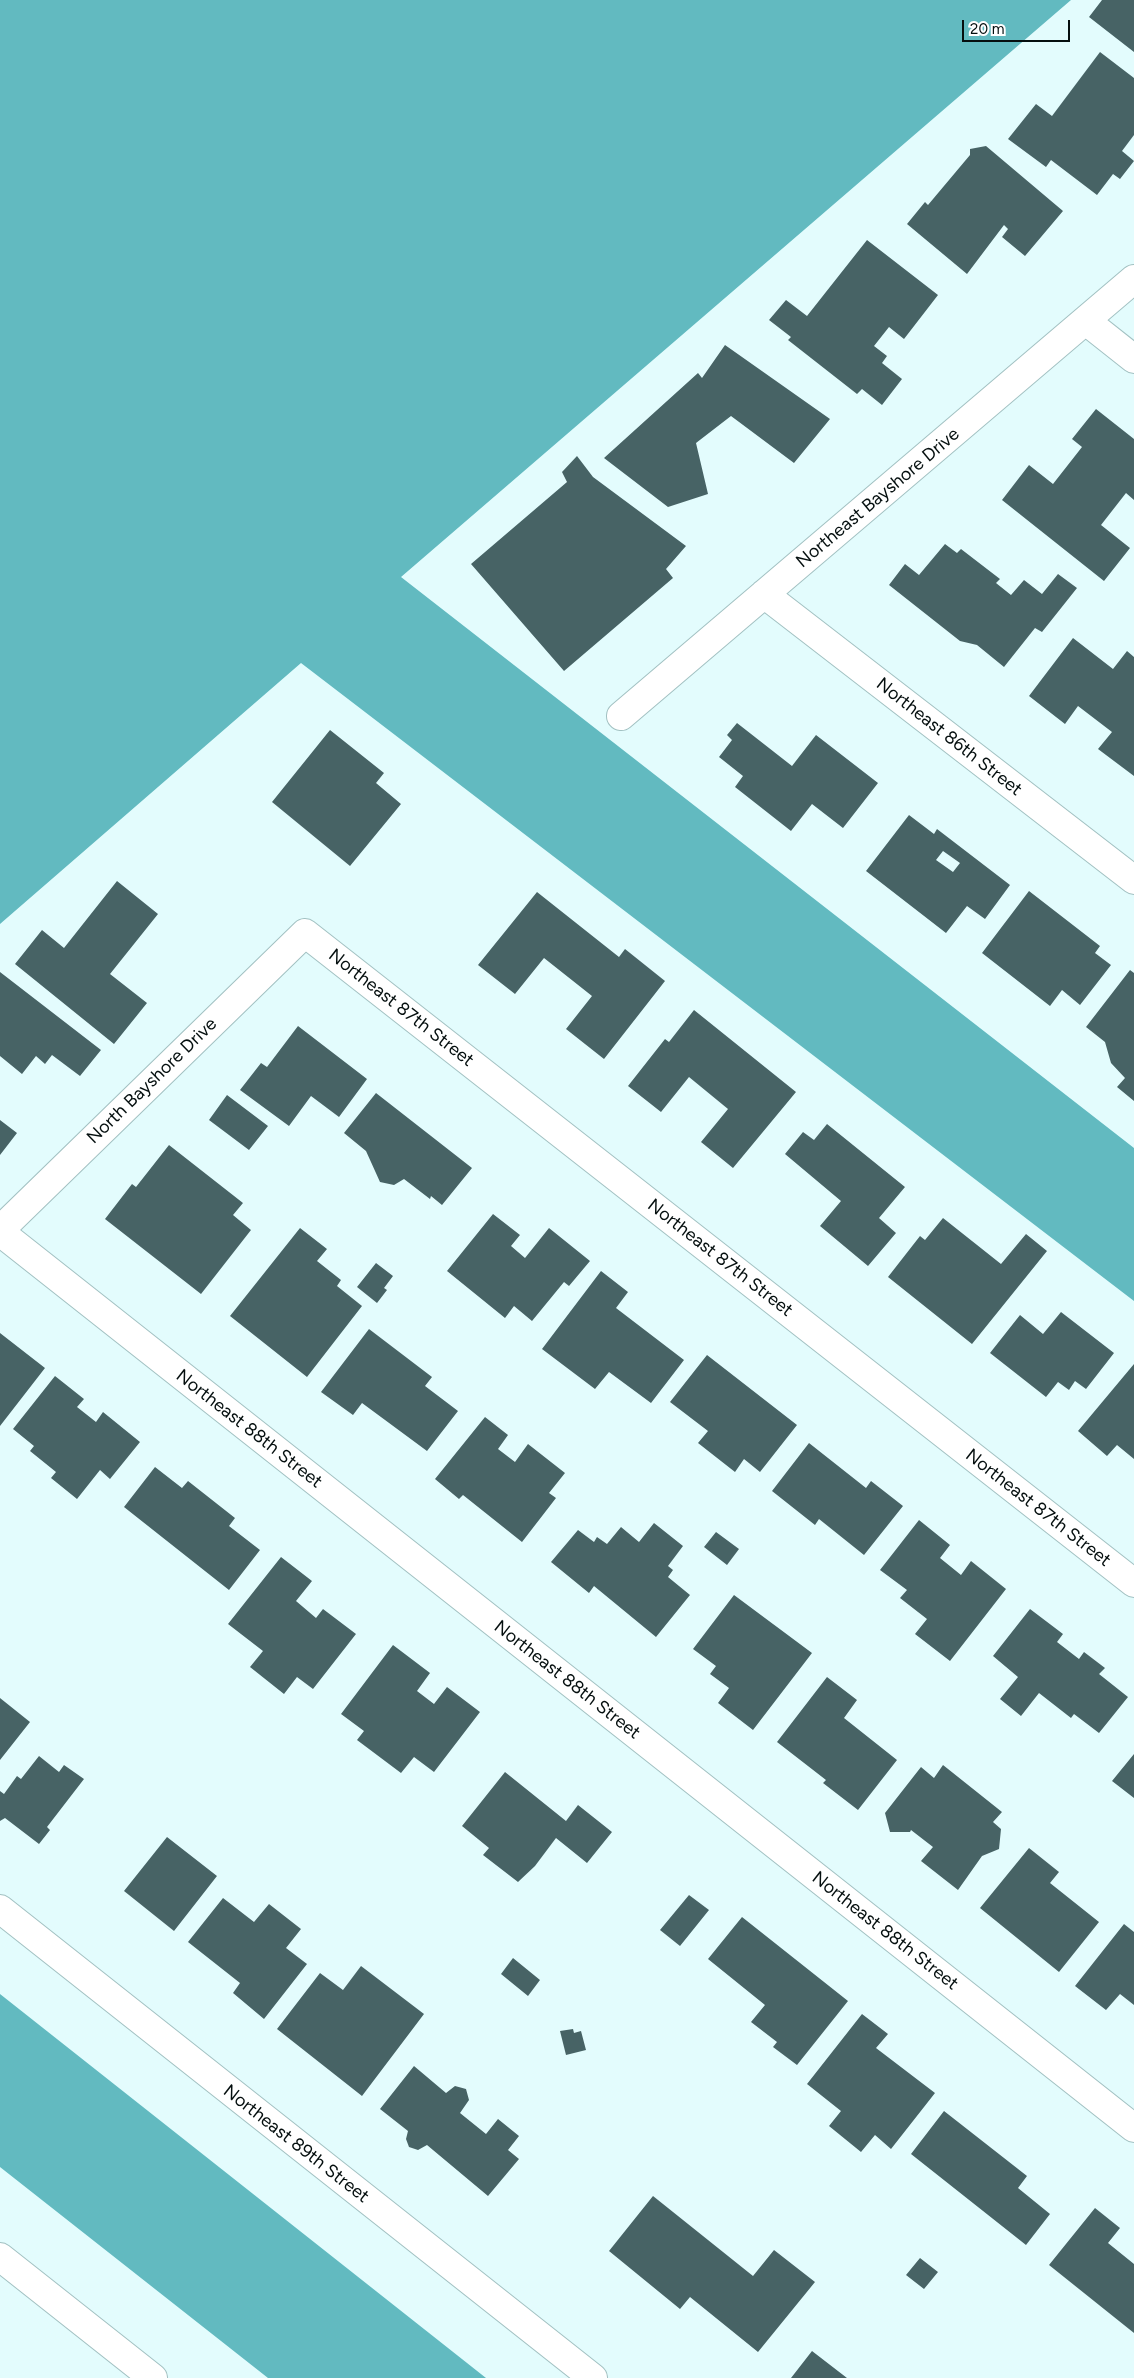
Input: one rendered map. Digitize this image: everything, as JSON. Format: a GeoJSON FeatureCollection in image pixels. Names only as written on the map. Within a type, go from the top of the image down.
{"type":"FeatureCollection","features":[{"type":"Feature","properties":{"kind":"street","name":"Northeast Bayshore Drive"},"geometry":{"type":"LineString","coordinates":[[621,716],[1134,279]]}},
{"type":"Feature","properties":{"kind":"street"},"geometry":{"type":"LineString","coordinates":[[1086,321],[1134,359]]}},
{"type":"Feature","properties":{"kind":"street","name":"Northeast 86th Street"},"geometry":{"type":"LineString","coordinates":[[764,594],[1134,880]]}},
{"type":"Feature","properties":{"kind":"street","name":"North Bayshore Drive"},"geometry":{"type":"LineString","coordinates":[[0,1231],[305,933]]}},
{"type":"Feature","properties":{"kind":"street","name":"Northeast 87th Street"},"geometry":{"type":"LineString","coordinates":[[305,933],[1134,1583]]}},
{"type":"Feature","properties":{"kind":"street","name":"Northeast 88th Street"},"geometry":{"type":"LineString","coordinates":[[0,1231],[1134,2128]]}},
{"type":"Feature","properties":{"kind":"street","name":"Northeast 89th Street"},"geometry":{"type":"LineString","coordinates":[[0,1909],[593,2378]]}},
{"type":"Feature","properties":{"kind":"street"},"geometry":{"type":"LineString","coordinates":[[0,2256],[153,2378]]}},
{"type":"Feature","properties":{"kind":"water"},"geometry":{"type":"Polygon","coordinates":[[[0,0],[1071,0],[401,577],[1134,1148],[1134,1301],[301,663],[0,924],[0,0]]]}},
{"type":"Feature","properties":{"kind":"water"},"geometry":{"type":"Polygon","coordinates":[[[0,1994],[486,2378],[268,2378],[0,2167],[0,1994]]]}},
{"type":"Feature","properties":{"kind":"building"},"geometry":{"type":"Polygon","coordinates":[[[1102,0],[1134,0],[1134,52],[1089,17],[1102,0]]]}},
{"type":"Feature","properties":{"kind":"building"},"geometry":{"type":"Polygon","coordinates":[[[1100,52],[1134,78],[1134,135],[1122,151],[1134,161],[1120,179],[1113,174],[1097,195],[1051,160],[1046,167],[1008,139],[1036,104],[1052,116],[1100,52]]]}},
{"type":"Feature","properties":{"kind":"building"},"geometry":{"type":"Polygon","coordinates":[[[986,146],[1063,211],[1025,256],[1002,237],[1008,229],[1004,225],[967,274],[907,224],[925,202],[928,205],[970,155],[970,149],[986,146]]]}},
{"type":"Feature","properties":{"kind":"building"},"geometry":{"type":"Polygon","coordinates":[[[867,240],[938,295],[904,339],[889,327],[874,346],[887,356],[882,363],[902,379],[882,405],[862,389],[857,394],[788,340],[791,337],[769,320],[786,300],[807,316],[867,240]]]}},
{"type":"Feature","properties":{"kind":"building"},"geometry":{"type":"Polygon","coordinates":[[[725,345],[830,419],[794,463],[731,416],[696,443],[708,494],[668,507],[604,458],[698,373],[702,378],[725,345]]]}},
{"type":"Feature","properties":{"kind":"building"},"geometry":{"type":"Polygon","coordinates":[[[1096,409],[1134,439],[1134,500],[1126,493],[1101,525],[1130,548],[1104,581],[1002,500],[1029,465],[1053,484],[1082,447],[1072,439],[1096,409]]]}},
{"type":"Feature","properties":{"kind":"building"},"geometry":{"type":"Polygon","coordinates":[[[577,456],[593,477],[686,546],[666,569],[673,578],[564,671],[471,564],[567,482],[562,472],[577,456]]]}},
{"type":"Feature","properties":{"kind":"building"},"geometry":{"type":"Polygon","coordinates":[[[945,544],[957,553],[961,549],[1000,579],[996,583],[1011,595],[1024,580],[1042,594],[1058,574],[1077,588],[1042,632],[1035,628],[1004,667],[977,645],[960,641],[889,585],[905,564],[919,575],[945,544]]]}},
{"type":"Feature","properties":{"kind":"building"},"geometry":{"type":"Polygon","coordinates":[[[1073,638],[1113,669],[1127,651],[1134,657],[1134,776],[1098,749],[1112,732],[1078,706],[1065,724],[1029,696],[1073,638]]]}},
{"type":"Feature","properties":{"kind":"building"},"geometry":{"type":"Polygon","coordinates":[[[737,723],[792,766],[816,735],[878,783],[843,828],[812,804],[791,831],[735,787],[743,776],[719,757],[732,740],[727,735],[737,723]]]}},
{"type":"Feature","properties":{"kind":"building"},"geometry":{"type":"Polygon","coordinates":[[[330,730],[384,773],[376,783],[401,804],[350,866],[272,802],[330,730]]]}},
{"type":"Feature","properties":{"kind":"building"},"geometry":{"type":"Polygon","coordinates":[[[909,815],[934,834],[937,829],[1010,885],[985,919],[967,906],[946,933],[866,871],[909,815]],[[943,851],[936,860],[953,872],[960,863],[943,851]]]}},
{"type":"Feature","properties":{"kind":"building"},"geometry":{"type":"Polygon","coordinates":[[[117,881],[158,914],[110,974],[147,1003],[114,1044],[15,964],[42,930],[64,948],[117,881]]]}},
{"type":"Feature","properties":{"kind":"building"},"geometry":{"type":"Polygon","coordinates":[[[1029,891],[1100,946],[1095,953],[1111,965],[1080,1005],[1062,990],[1050,1006],[982,953],[1029,891]]]}},
{"type":"Feature","properties":{"kind":"building"},"geometry":{"type":"Polygon","coordinates":[[[537,892],[619,957],[625,949],[665,981],[604,1059],[566,1029],[592,996],[544,958],[515,994],[478,965],[537,892]]]}},
{"type":"Feature","properties":{"kind":"building"},"geometry":{"type":"Polygon","coordinates":[[[1130,970],[1134,973],[1134,1101],[1117,1087],[1125,1078],[1111,1063],[1105,1042],[1086,1027],[1130,970]]]}},
{"type":"Feature","properties":{"kind":"building"},"geometry":{"type":"Polygon","coordinates":[[[0,972],[101,1050],[80,1076],[52,1055],[45,1064],[36,1056],[22,1074],[0,1056],[0,972]]]}},
{"type":"Feature","properties":{"kind":"building"},"geometry":{"type":"Polygon","coordinates":[[[694,1010],[796,1092],[733,1168],[701,1142],[728,1109],[689,1077],[661,1112],[628,1086],[665,1039],[669,1042],[694,1010]]]}},
{"type":"Feature","properties":{"kind":"building"},"geometry":{"type":"Polygon","coordinates":[[[298,1026],[367,1079],[339,1117],[311,1096],[289,1126],[240,1090],[261,1063],[267,1067],[298,1026]]]}},
{"type":"Feature","properties":{"kind":"building"},"geometry":{"type":"Polygon","coordinates":[[[376,1093],[472,1168],[442,1205],[431,1196],[430,1199],[404,1179],[394,1185],[380,1182],[366,1151],[344,1133],[376,1093]]]}},
{"type":"Feature","properties":{"kind":"building"},"geometry":{"type":"Polygon","coordinates":[[[227,1095],[268,1126],[249,1150],[209,1120],[227,1095]]]}},
{"type":"Feature","properties":{"kind":"building"},"geometry":{"type":"Polygon","coordinates":[[[0,1120],[17,1133],[0,1155],[0,1120]]]}},
{"type":"Feature","properties":{"kind":"building"},"geometry":{"type":"Polygon","coordinates":[[[827,1124],[905,1187],[879,1218],[896,1233],[868,1266],[820,1226],[841,1201],[785,1154],[803,1132],[814,1140],[827,1124]]]}},
{"type":"Feature","properties":{"kind":"building"},"geometry":{"type":"Polygon","coordinates":[[[169,1145],[243,1203],[233,1215],[251,1230],[201,1294],[105,1219],[132,1184],[136,1187],[169,1145]]]}},
{"type":"Feature","properties":{"kind":"building"},"geometry":{"type":"Polygon","coordinates":[[[493,1214],[520,1235],[511,1246],[525,1258],[549,1228],[590,1261],[569,1286],[564,1282],[532,1321],[514,1306],[505,1318],[447,1271],[493,1214]]]}},
{"type":"Feature","properties":{"kind":"building"},"geometry":{"type":"Polygon","coordinates":[[[943,1218],[1001,1264],[1026,1234],[1047,1251],[972,1344],[888,1277],[920,1236],[925,1240],[943,1218]]]}},
{"type":"Feature","properties":{"kind":"building"},"geometry":{"type":"Polygon","coordinates":[[[300,1228],[327,1249],[317,1261],[341,1280],[337,1286],[362,1306],[307,1377],[230,1316],[300,1228]]]}},
{"type":"Feature","properties":{"kind":"building"},"geometry":{"type":"Polygon","coordinates":[[[376,1263],[393,1276],[384,1288],[387,1290],[377,1303],[357,1287],[376,1263]]]}},
{"type":"Feature","properties":{"kind":"building"},"geometry":{"type":"Polygon","coordinates":[[[601,1271],[628,1292],[616,1308],[684,1360],[651,1403],[609,1372],[595,1389],[542,1349],[601,1271]]]}},
{"type":"Feature","properties":{"kind":"building"},"geometry":{"type":"Polygon","coordinates":[[[1061,1312],[1114,1353],[1086,1389],[1075,1381],[1069,1390],[1058,1382],[1046,1397],[990,1353],[1020,1315],[1043,1334],[1061,1312]]]}},
{"type":"Feature","properties":{"kind":"building"},"geometry":{"type":"Polygon","coordinates":[[[369,1329],[432,1377],[425,1386],[458,1411],[427,1451],[362,1403],[353,1415],[321,1392],[369,1329]]]}},
{"type":"Feature","properties":{"kind":"building"},"geometry":{"type":"Polygon","coordinates":[[[0,1333],[45,1368],[0,1426],[0,1333]]]}},
{"type":"Feature","properties":{"kind":"building"},"geometry":{"type":"Polygon","coordinates":[[[707,1355],[797,1425],[760,1472],[744,1459],[735,1472],[698,1443],[708,1431],[670,1402],[707,1355]]]}},
{"type":"Feature","properties":{"kind":"building"},"geometry":{"type":"Polygon","coordinates":[[[1134,1364],[1134,1459],[1117,1445],[1107,1456],[1078,1431],[1134,1364]]]}},
{"type":"Feature","properties":{"kind":"building"},"geometry":{"type":"Polygon","coordinates":[[[55,1376],[84,1399],[77,1407],[96,1422],[103,1412],[140,1442],[110,1479],[100,1470],[77,1499],[51,1478],[56,1472],[30,1451],[34,1446],[13,1429],[55,1376]]]}},
{"type":"Feature","properties":{"kind":"building"},"geometry":{"type":"Polygon","coordinates":[[[485,1417],[508,1435],[498,1449],[515,1462],[528,1444],[565,1473],[549,1493],[556,1498],[522,1542],[463,1495],[459,1499],[435,1479],[485,1417]]]}},
{"type":"Feature","properties":{"kind":"building"},"geometry":{"type":"Polygon","coordinates":[[[809,1443],[866,1488],[871,1481],[903,1506],[864,1555],[819,1519],[815,1525],[772,1491],[809,1443]]]}},
{"type":"Feature","properties":{"kind":"building"},"geometry":{"type":"Polygon","coordinates":[[[155,1467],[182,1488],[188,1481],[235,1518],[229,1526],[260,1550],[229,1590],[124,1507],[155,1467]]]}},
{"type":"Feature","properties":{"kind":"building"},"geometry":{"type":"Polygon","coordinates":[[[919,1520],[950,1545],[940,1558],[961,1575],[971,1561],[1006,1589],[950,1661],[915,1634],[927,1619],[900,1598],[907,1590],[880,1570],[919,1520]]]}},
{"type":"Feature","properties":{"kind":"building"},"geometry":{"type":"Polygon","coordinates":[[[654,1523],[683,1546],[668,1566],[673,1570],[668,1577],[690,1595],[656,1637],[594,1586],[589,1593],[551,1562],[578,1530],[594,1542],[597,1537],[607,1544],[621,1527],[639,1542],[654,1523]]]}},
{"type":"Feature","properties":{"kind":"building"},"geometry":{"type":"Polygon","coordinates":[[[716,1532],[739,1549],[727,1565],[704,1547],[716,1532]]]}},
{"type":"Feature","properties":{"kind":"building"},"geometry":{"type":"Polygon","coordinates":[[[281,1557],[312,1581],[296,1601],[316,1618],[323,1609],[356,1634],[313,1689],[297,1677],[284,1694],[250,1667],[263,1651],[228,1624],[281,1557]]]}},
{"type":"Feature","properties":{"kind":"building"},"geometry":{"type":"Polygon","coordinates":[[[734,1595],[812,1653],[753,1730],[718,1703],[729,1688],[710,1674],[716,1666],[693,1649],[734,1595]]]}},
{"type":"Feature","properties":{"kind":"building"},"geometry":{"type":"Polygon","coordinates":[[[1030,1609],[1063,1634],[1057,1642],[1079,1659],[1084,1652],[1105,1668],[1099,1674],[1128,1697],[1099,1733],[1074,1714],[1071,1718],[1039,1693],[1021,1716],[1000,1699],[1018,1677],[993,1656],[1030,1609]]]}},
{"type":"Feature","properties":{"kind":"building"},"geometry":{"type":"Polygon","coordinates":[[[393,1645],[430,1673],[417,1691],[434,1704],[447,1687],[480,1712],[434,1772],[414,1757],[401,1773],[357,1740],[364,1731],[341,1714],[393,1645]]]}},
{"type":"Feature","properties":{"kind":"building"},"geometry":{"type":"Polygon","coordinates":[[[827,1677],[857,1700],[844,1718],[897,1760],[858,1810],[823,1783],[826,1780],[777,1742],[827,1677]]]}},
{"type":"Feature","properties":{"kind":"building"},"geometry":{"type":"Polygon","coordinates":[[[0,1698],[30,1722],[0,1760],[0,1698]]]}},
{"type":"Feature","properties":{"kind":"building"},"geometry":{"type":"Polygon","coordinates":[[[1134,1754],[1134,1798],[1112,1781],[1134,1754]]]}},
{"type":"Feature","properties":{"kind":"building"},"geometry":{"type":"Polygon","coordinates":[[[39,1756],[59,1772],[64,1765],[84,1779],[47,1827],[50,1830],[39,1844],[5,1818],[0,1821],[0,1791],[4,1794],[17,1776],[21,1779],[39,1756]]]}},
{"type":"Feature","properties":{"kind":"building"},"geometry":{"type":"Polygon","coordinates":[[[943,1765],[1002,1812],[993,1822],[1001,1829],[999,1849],[982,1856],[958,1890],[921,1861],[933,1847],[911,1830],[910,1832],[890,1832],[885,1813],[921,1767],[934,1778],[943,1765]]]}},
{"type":"Feature","properties":{"kind":"building"},"geometry":{"type":"Polygon","coordinates":[[[505,1772],[566,1821],[578,1805],[612,1832],[587,1863],[556,1838],[535,1866],[518,1882],[483,1855],[489,1848],[462,1826],[505,1772]]]}},
{"type":"Feature","properties":{"kind":"building"},"geometry":{"type":"Polygon","coordinates":[[[167,1837],[217,1876],[174,1931],[124,1891],[167,1837]]]}},
{"type":"Feature","properties":{"kind":"building"},"geometry":{"type":"Polygon","coordinates":[[[1029,1848],[1059,1872],[1050,1883],[1099,1922],[1059,1972],[980,1908],[1029,1848]]]}},
{"type":"Feature","properties":{"kind":"building"},"geometry":{"type":"Polygon","coordinates":[[[689,1895],[709,1910],[680,1946],[660,1930],[689,1895]]]}},
{"type":"Feature","properties":{"kind":"building"},"geometry":{"type":"Polygon","coordinates":[[[223,1898],[254,1922],[269,1904],[301,1929],[286,1948],[307,1964],[264,2019],[233,1993],[240,1983],[188,1942],[223,1898]]]}},
{"type":"Feature","properties":{"kind":"building"},"geometry":{"type":"Polygon","coordinates":[[[742,1917],[848,2001],[797,2065],[773,2047],[777,2042],[751,2022],[765,2005],[708,1959],[742,1917]]]}},
{"type":"Feature","properties":{"kind":"building"},"geometry":{"type":"Polygon","coordinates":[[[1124,1924],[1134,1932],[1134,2005],[1120,1994],[1106,2010],[1075,1986],[1124,1924]]]}},
{"type":"Feature","properties":{"kind":"building"},"geometry":{"type":"Polygon","coordinates":[[[513,1958],[540,1980],[528,1996],[501,1974],[513,1958]]]}},
{"type":"Feature","properties":{"kind":"building"},"geometry":{"type":"Polygon","coordinates":[[[361,1966],[424,2014],[362,2096],[277,2029],[320,1973],[343,1990],[361,1966]]]}},
{"type":"Feature","properties":{"kind":"building"},"geometry":{"type":"Polygon","coordinates":[[[862,2014],[888,2034],[876,2048],[935,2093],[891,2149],[875,2135],[861,2152],[829,2126],[841,2111],[807,2084],[862,2014]]]}},
{"type":"Feature","properties":{"kind":"building"},"geometry":{"type":"Polygon","coordinates":[[[573,2029],[574,2033],[581,2031],[586,2050],[566,2055],[560,2031],[573,2029]]]}},
{"type":"Feature","properties":{"kind":"building"},"geometry":{"type":"Polygon","coordinates":[[[414,2066],[446,2093],[455,2086],[466,2089],[469,2100],[460,2113],[486,2134],[498,2119],[519,2136],[508,2150],[519,2159],[488,2196],[427,2145],[418,2150],[409,2147],[406,2139],[408,2131],[380,2109],[414,2066]]]}},
{"type":"Feature","properties":{"kind":"building"},"geometry":{"type":"Polygon","coordinates":[[[944,2111],[1027,2176],[1018,2188],[1050,2214],[1026,2245],[911,2154],[944,2111]]]}},
{"type":"Feature","properties":{"kind":"building"},"geometry":{"type":"Polygon","coordinates":[[[653,2196],[753,2276],[774,2250],[815,2282],[758,2352],[690,2297],[680,2309],[609,2251],[653,2196]]]}},
{"type":"Feature","properties":{"kind":"building"},"geometry":{"type":"Polygon","coordinates":[[[1095,2208],[1120,2228],[1108,2243],[1134,2264],[1134,2333],[1049,2265],[1095,2208]]]}},
{"type":"Feature","properties":{"kind":"building"},"geometry":{"type":"Polygon","coordinates":[[[920,2258],[938,2272],[924,2289],[906,2275],[920,2258]]]}},
{"type":"Feature","properties":{"kind":"building"},"geometry":{"type":"Polygon","coordinates":[[[812,2351],[847,2378],[791,2378],[812,2351]]]}}]}
